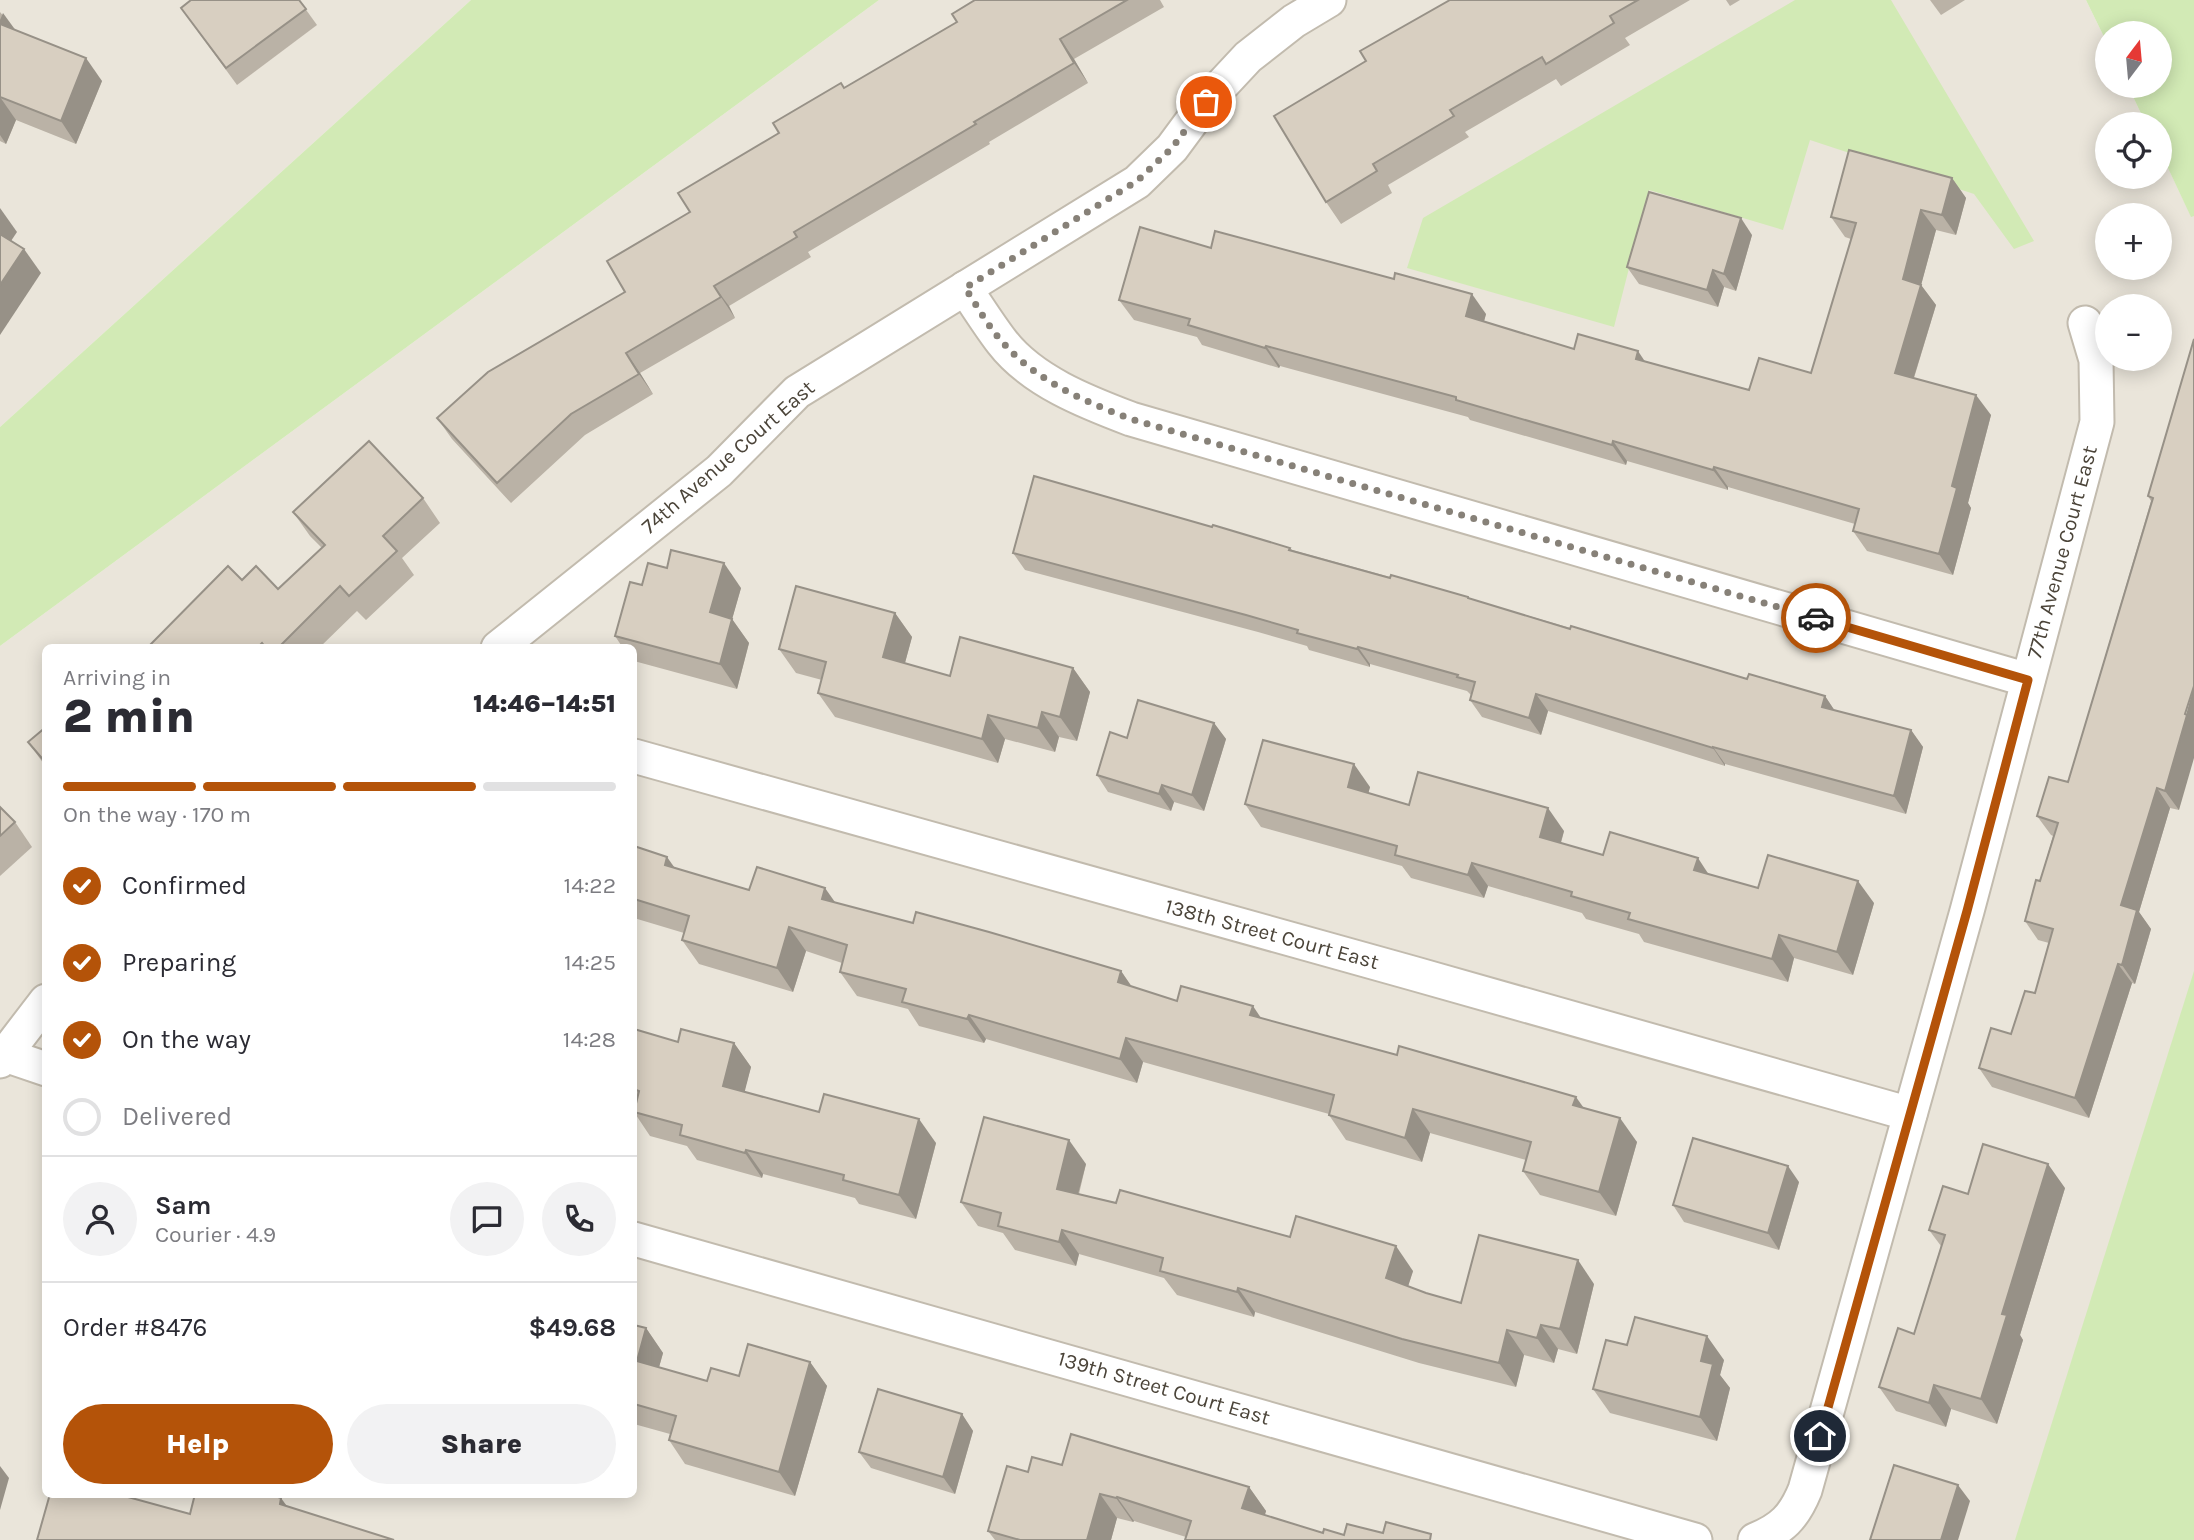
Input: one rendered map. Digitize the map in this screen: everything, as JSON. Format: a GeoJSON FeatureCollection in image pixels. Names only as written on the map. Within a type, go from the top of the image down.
{"type":"FeatureCollection","features":[{"type":"Feature","properties":{"kind":"street","name":"74th Avenue Court East"},"geometry":{"type":"LineString","coordinates":[[503,644],[719,471],[797,392],[1137,181],[1172,148],[1206,102],[1248,57],[1294,21],[1329,0]]}},
{"type":"Feature","properties":{"kind":"street"},"geometry":{"type":"LineString","coordinates":[[965,288],[1003,344],[1025,365],[1096,406],[1119,415],[2028,680]]}},
{"type":"Feature","properties":{"kind":"street","name":"77th Avenue Court East"},"geometry":{"type":"LineString","coordinates":[[1761,1537],[1787,1522],[1797,1509],[1805,1490],[1967,911],[2097,422],[2096,360],[2085,323]]}},
{"type":"Feature","properties":{"kind":"street","name":"138th Street Court East"},"geometry":{"type":"LineString","coordinates":[[637,758],[1910,1114]]}},
{"type":"Feature","properties":{"kind":"street"},"geometry":{"type":"LineString","coordinates":[[42,1005],[2,1058],[42,1068]]}},
{"type":"Feature","properties":{"kind":"street","name":"139th Street Court East"},"geometry":{"type":"LineString","coordinates":[[637,1240],[1695,1540]]}},
{"type":"Feature","properties":{"kind":"shaded area"},"geometry":{"type":"Polygon","coordinates":[[[0,0],[471,0],[0,427],[0,0]]]}},
{"type":"Feature","properties":{"kind":"shaded area"},"geometry":{"type":"Polygon","coordinates":[[[879,0],[2086,0],[2096,21],[2095,98],[2134,98],[2140,112],[2095,112],[2095,189],[2172,189],[2172,176],[2191,216],[2194,216],[2194,1540],[0,1540],[0,646],[879,0]]]}},
{"type":"Feature","properties":{"kind":"green space"},"geometry":{"type":"Polygon","coordinates":[[[471,0],[879,0],[0,646],[0,427],[471,0]]]}},
{"type":"Feature","properties":{"kind":"green space"},"geometry":{"type":"Polygon","coordinates":[[[1795,0],[1891,0],[2034,241],[2014,249],[1974,194],[1810,140],[1783,230],[1649,190],[1614,327],[1407,268],[1423,218],[1795,0]]]}},
{"type":"Feature","properties":{"kind":"green space"},"geometry":{"type":"Polygon","coordinates":[[[2086,0],[2194,0],[2194,216],[2191,217],[2172,177],[2172,112],[2140,112],[2134,98],[2172,98],[2172,21],[2096,21],[2086,0]]]}},
{"type":"Feature","properties":{"kind":"green space"},"geometry":{"type":"Polygon","coordinates":[[[2194,971],[2194,1540],[2015,1540],[2194,971]]]}},
{"type":"Feature","properties":{"kind":"building"},"geometry":{"type":"Polygon","coordinates":[[[191,0],[299,0],[306,9],[226,68],[181,8],[191,0]]]}},
{"type":"Feature","properties":{"kind":"building"},"geometry":{"type":"Polygon","coordinates":[[[975,0],[1127,0],[1060,39],[1074,63],[794,232],[797,237],[714,286],[721,297],[626,353],[639,374],[571,414],[497,483],[437,418],[488,372],[625,292],[607,261],[690,212],[678,193],[779,133],[773,123],[841,83],[844,88],[957,22],[952,14],[975,0]]]}},
{"type":"Feature","properties":{"kind":"building"},"geometry":{"type":"Polygon","coordinates":[[[1450,0],[1638,0],[1610,16],[1614,23],[1546,64],[1542,57],[1450,110],[1454,116],[1373,164],[1377,171],[1326,202],[1274,116],[1366,61],[1360,51],[1450,0]]]}},
{"type":"Feature","properties":{"kind":"building"},"geometry":{"type":"Polygon","coordinates":[[[0,24],[86,58],[61,121],[0,97],[0,24]]]}},
{"type":"Feature","properties":{"kind":"building"},"geometry":{"type":"Polygon","coordinates":[[[1849,150],[1952,178],[1942,215],[1921,210],[1903,279],[1921,285],[1895,373],[1976,395],[1952,486],[1957,488],[1939,554],[1853,531],[1859,509],[1714,467],[1713,470],[1613,441],[1612,445],[1456,400],[1456,397],[1266,346],[1265,348],[1188,325],[1190,319],[1119,300],[1140,227],[1211,248],[1215,231],[1394,279],[1395,273],[1472,294],[1466,316],[1574,349],[1578,334],[1638,351],[1636,359],[1749,390],[1759,358],[1811,373],[1856,223],[1831,217],[1849,150]]]}},
{"type":"Feature","properties":{"kind":"building"},"geometry":{"type":"Polygon","coordinates":[[[1649,192],[1741,218],[1724,274],[1713,270],[1707,290],[1627,267],[1649,192]]]}},
{"type":"Feature","properties":{"kind":"building"},"geometry":{"type":"Polygon","coordinates":[[[0,234],[24,249],[0,285],[0,234]]]}},
{"type":"Feature","properties":{"kind":"building"},"geometry":{"type":"Polygon","coordinates":[[[2194,339],[2194,686],[2165,791],[2157,788],[2121,905],[2137,910],[2122,965],[2118,964],[2075,1098],[1979,1068],[1991,1028],[2011,1034],[2025,991],[2035,993],[2053,929],[2025,921],[2036,880],[2040,881],[2058,823],[2037,816],[2049,777],[2068,782],[2153,498],[2148,496],[2194,339]]]}},
{"type":"Feature","properties":{"kind":"building"},"geometry":{"type":"Polygon","coordinates":[[[369,441],[423,498],[383,536],[397,551],[349,596],[340,586],[282,644],[151,644],[228,566],[242,580],[256,566],[278,589],[325,545],[293,512],[369,441]]]}},
{"type":"Feature","properties":{"kind":"building"},"geometry":{"type":"Polygon","coordinates":[[[1034,476],[1212,527],[1213,525],[1290,548],[1289,550],[1390,578],[1391,575],[1570,629],[1571,626],[1747,679],[1749,674],[1825,696],[1822,707],[1911,730],[1894,796],[1713,748],[1536,694],[1529,718],[1470,700],[1475,682],[1457,677],[1458,675],[1013,553],[1034,476]]]}},
{"type":"Feature","properties":{"kind":"building"},"geometry":{"type":"Polygon","coordinates":[[[671,550],[724,563],[710,612],[732,619],[720,664],[615,636],[630,582],[642,585],[648,563],[667,568],[671,550]]]}},
{"type":"Feature","properties":{"kind":"building"},"geometry":{"type":"Polygon","coordinates":[[[796,586],[895,613],[883,657],[950,676],[960,637],[1073,668],[1060,717],[1042,712],[1038,728],[988,715],[982,739],[818,693],[826,662],[779,649],[796,586]]]}},
{"type":"Feature","properties":{"kind":"building"},"geometry":{"type":"Polygon","coordinates":[[[1138,700],[1214,723],[1192,795],[1162,785],[1159,794],[1097,775],[1110,732],[1127,738],[1138,700]]]}},
{"type":"Feature","properties":{"kind":"building"},"geometry":{"type":"Polygon","coordinates":[[[42,730],[42,758],[28,742],[42,730]]]}},
{"type":"Feature","properties":{"kind":"building"},"geometry":{"type":"Polygon","coordinates":[[[1263,740],[1354,764],[1348,787],[1409,805],[1418,772],[1548,808],[1540,837],[1603,855],[1610,832],[1698,858],[1694,870],[1758,888],[1768,855],[1858,881],[1837,952],[1779,935],[1772,959],[1628,919],[1630,913],[1571,896],[1572,892],[1472,863],[1468,875],[1395,855],[1397,846],[1245,804],[1263,740]]]}},
{"type":"Feature","properties":{"kind":"building"},"geometry":{"type":"Polygon","coordinates":[[[0,807],[15,822],[0,836],[0,807]]]}},
{"type":"Feature","properties":{"kind":"building"},"geometry":{"type":"Polygon","coordinates":[[[637,847],[667,857],[665,865],[749,890],[757,867],[825,888],[822,899],[913,923],[916,912],[989,932],[1121,971],[1118,982],[1177,1001],[1181,986],[1253,1006],[1250,1015],[1397,1055],[1399,1046],[1576,1097],[1573,1105],[1620,1118],[1599,1192],[1523,1171],[1531,1142],[1413,1109],[1405,1138],[1329,1115],[1334,1095],[1126,1038],[1120,1059],[969,1015],[967,1019],[902,1002],[906,989],[840,972],[847,945],[789,927],[777,968],[682,940],[689,916],[637,900],[637,847]]]}},
{"type":"Feature","properties":{"kind":"building"},"geometry":{"type":"Polygon","coordinates":[[[681,1029],[734,1043],[723,1086],[819,1112],[824,1094],[919,1119],[899,1195],[843,1180],[844,1175],[680,1135],[682,1125],[637,1113],[637,1030],[678,1042],[681,1029]]]}},
{"type":"Feature","properties":{"kind":"building"},"geometry":{"type":"Polygon","coordinates":[[[984,1117],[1069,1140],[1057,1189],[1116,1203],[1120,1190],[1290,1237],[1296,1216],[1396,1246],[1386,1278],[1461,1303],[1479,1235],[1578,1260],[1560,1329],[1541,1325],[1537,1338],[1507,1330],[1499,1363],[1402,1339],[1238,1288],[1237,1292],[1160,1271],[1163,1258],[1062,1230],[1059,1242],[998,1226],[1001,1213],[961,1202],[984,1117]]]}},
{"type":"Feature","properties":{"kind":"building"},"geometry":{"type":"Polygon","coordinates":[[[1693,1138],[1788,1166],[1768,1233],[1673,1205],[1693,1138]]]}},
{"type":"Feature","properties":{"kind":"building"},"geometry":{"type":"Polygon","coordinates":[[[1983,1144],[2048,1164],[2002,1314],[2007,1315],[1981,1399],[1934,1385],[1929,1403],[1879,1387],[1898,1328],[1914,1334],[1945,1235],[1929,1230],[1943,1186],[1968,1194],[1983,1144]]]}},
{"type":"Feature","properties":{"kind":"building"},"geometry":{"type":"Polygon","coordinates":[[[1635,1317],[1707,1336],[1701,1361],[1713,1364],[1700,1417],[1593,1389],[1606,1340],[1627,1345],[1635,1317]]]}},
{"type":"Feature","properties":{"kind":"building"},"geometry":{"type":"Polygon","coordinates":[[[637,1326],[646,1328],[637,1361],[637,1326]]]}},
{"type":"Feature","properties":{"kind":"building"},"geometry":{"type":"Polygon","coordinates":[[[748,1344],[810,1362],[779,1472],[669,1440],[676,1416],[637,1405],[637,1361],[707,1381],[711,1368],[739,1376],[748,1344]]]}},
{"type":"Feature","properties":{"kind":"building"},"geometry":{"type":"Polygon","coordinates":[[[878,1389],[962,1414],[943,1477],[859,1452],[878,1389]]]}},
{"type":"Feature","properties":{"kind":"building"},"geometry":{"type":"Polygon","coordinates":[[[1071,1434],[1249,1487],[1242,1508],[1323,1533],[1324,1529],[1344,1535],[1347,1524],[1383,1533],[1386,1522],[1431,1534],[1430,1540],[1185,1540],[1191,1521],[1100,1494],[1087,1540],[1020,1540],[988,1531],[1007,1466],[1028,1472],[1032,1457],[1062,1465],[1071,1434]]]}},
{"type":"Feature","properties":{"kind":"building"},"geometry":{"type":"Polygon","coordinates":[[[1894,1465],[1958,1485],[1941,1540],[1870,1540],[1894,1465]]]}},
{"type":"Feature","properties":{"kind":"building"},"geometry":{"type":"Polygon","coordinates":[[[49,1498],[132,1498],[190,1514],[194,1498],[281,1498],[280,1504],[394,1540],[37,1540],[49,1498]]]}},
{"type":"Feature","properties":{"kind":"way so far"},"geometry":{"type":"LineString","coordinates":[[1206,102],[1172,148],[1137,181],[965,288],[1003,344],[1025,365],[1096,406],[1131,419],[1816,618]]}},
{"type":"Feature","properties":{"kind":"route"},"geometry":{"type":"LineString","coordinates":[[1816,618],[2028,680],[1967,911],[1820,1436]]}}]}
